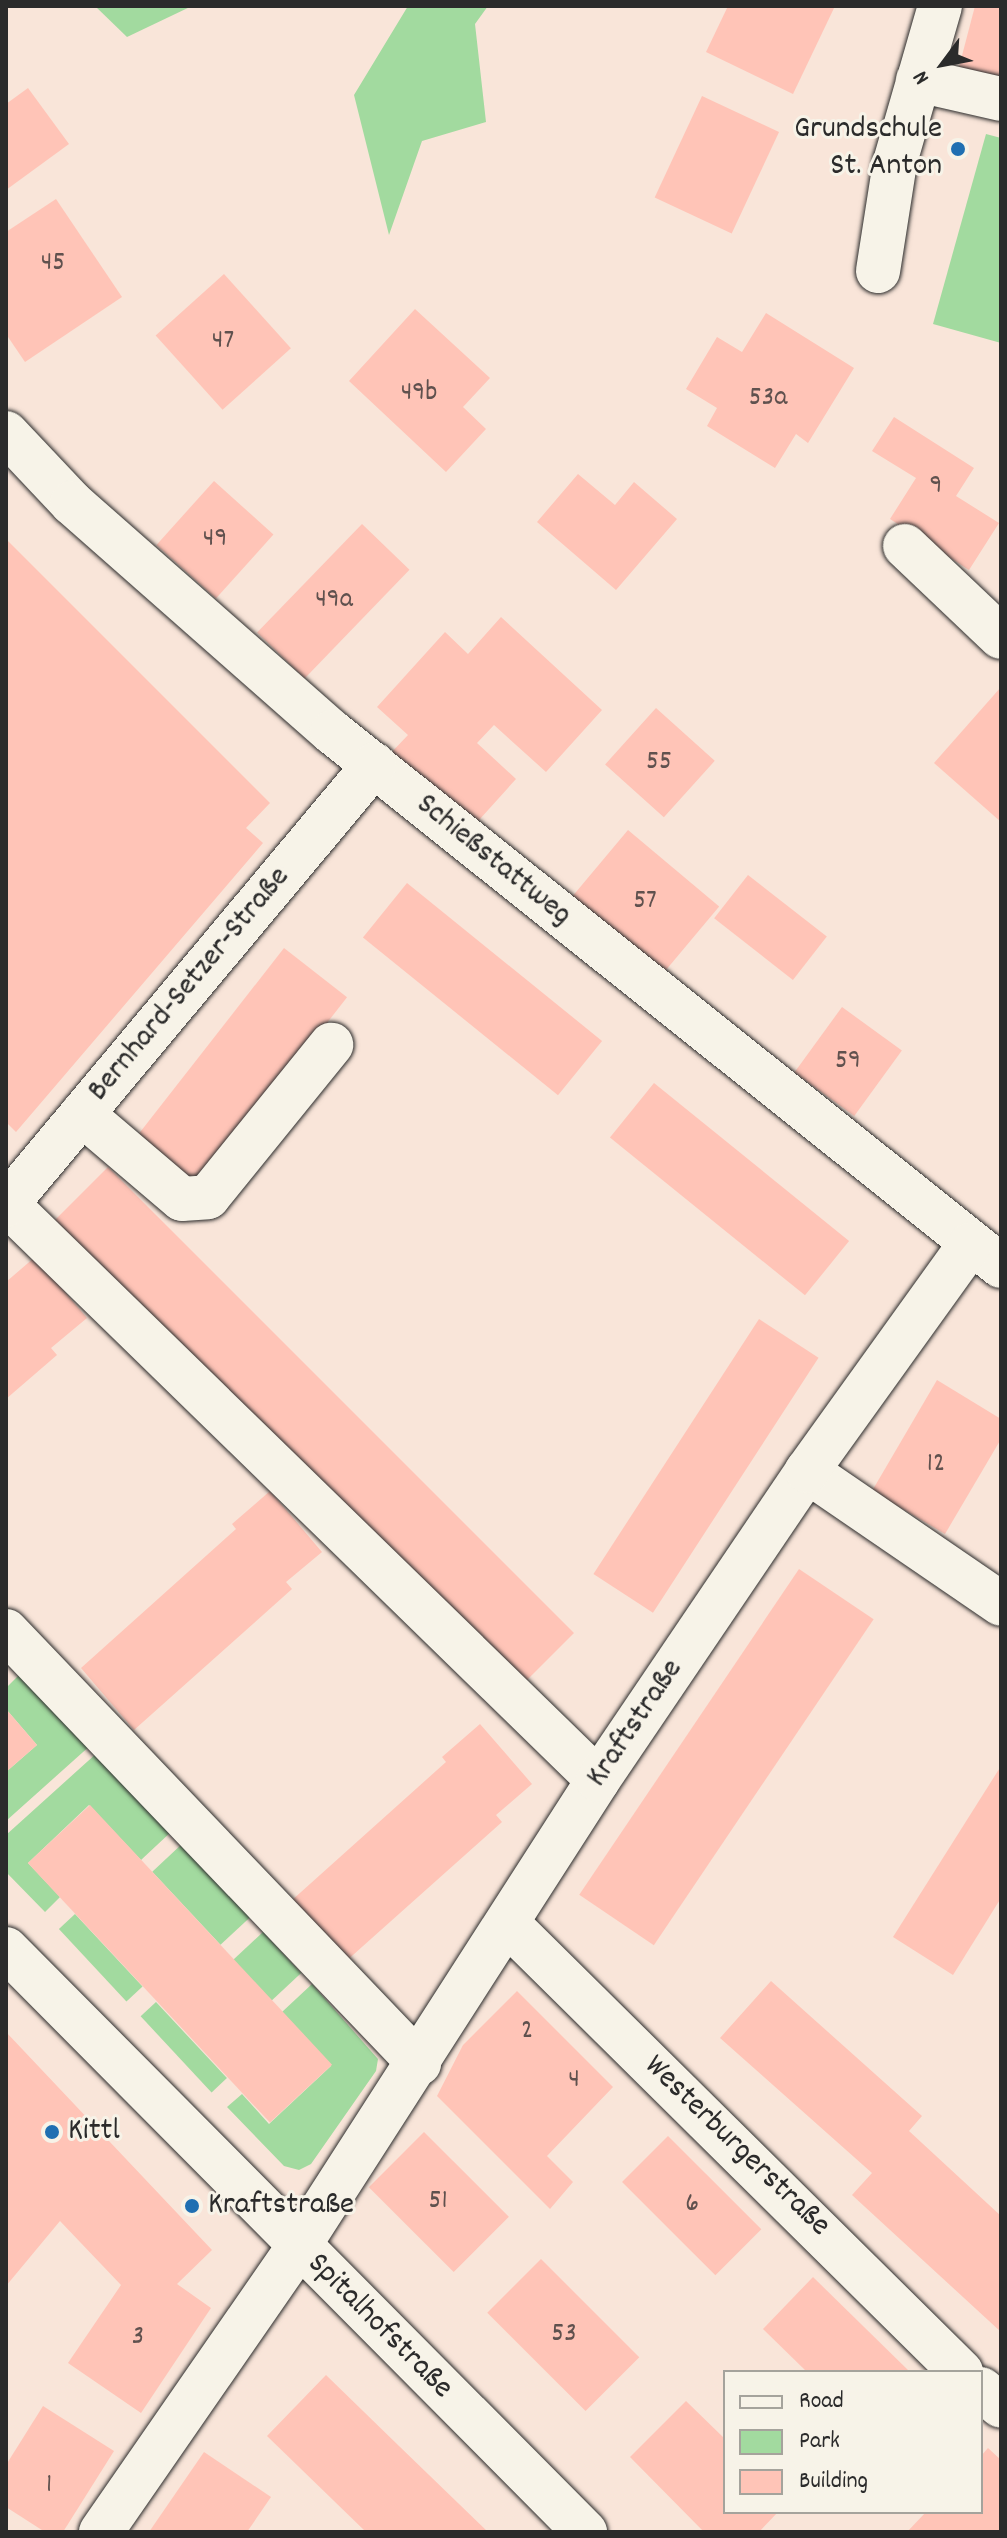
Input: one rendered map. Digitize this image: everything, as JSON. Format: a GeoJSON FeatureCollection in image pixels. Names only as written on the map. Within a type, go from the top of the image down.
{"type":"FeatureCollection","features":[{"type":"Feature","properties":{"kind":"street"},"geometry":{"type":"LineString","coordinates":[[878,271],[895,162],[940,6]]}},
{"type":"Feature","properties":{"kind":"street"},"geometry":{"type":"LineString","coordinates":[[918,80],[1001,99]]}},
{"type":"Feature","properties":{"kind":"street","name":"Schießstattweg"},"geometry":{"type":"LineString","coordinates":[[6,433],[72,503],[374,765],[986,1255]]}},
{"type":"Feature","properties":{"kind":"street"},"geometry":{"type":"LineString","coordinates":[[905,546],[1001,637]]}},
{"type":"Feature","properties":{"kind":"street","name":"Bernhard-Setzer-Straße"},"geometry":{"type":"LineString","coordinates":[[6,1204],[374,765]]}},
{"type":"Feature","properties":{"kind":"street"},"geometry":{"type":"LineString","coordinates":[[82,1114],[182,1199],[208,1197],[331,1045]]}},
{"type":"Feature","properties":{"kind":"street"},"geometry":{"type":"LineString","coordinates":[[6,1204],[598,1780]]}},
{"type":"Feature","properties":{"kind":"street","name":"Kraftstraße"},"geometry":{"type":"LineString","coordinates":[[101,2532],[298,2247],[509,1925],[598,1780],[807,1471],[986,1255]]}},
{"type":"Feature","properties":{"kind":"street"},"geometry":{"type":"LineString","coordinates":[[807,1471],[1001,1604]]}},
{"type":"Feature","properties":{"kind":"street"},"geometry":{"type":"LineString","coordinates":[[6,1631],[419,2063]]}},
{"type":"Feature","properties":{"kind":"street","name":"Westerburgerstraße"},"geometry":{"type":"LineString","coordinates":[[509,1925],[959,2370]]}},
{"type":"Feature","properties":{"kind":"street","name":"Spitalhofstraße"},"geometry":{"type":"LineString","coordinates":[[6,1949],[298,2247],[585,2532]]}},
{"type":"Feature","properties":{"kind":"street"},"geometry":{"type":"LineString","coordinates":[[983,2391],[1001,2406]]}},
{"type":"Feature","properties":{"kind":"green space"},"geometry":{"type":"Polygon","coordinates":[[[95,6],[192,6],[127,37],[95,6]]]}},
{"type":"Feature","properties":{"kind":"green space"},"geometry":{"type":"Polygon","coordinates":[[[408,6],[488,6],[475,24],[486,122],[422,141],[389,235],[354,95],[408,6]]]}},
{"type":"Feature","properties":{"kind":"green space"},"geometry":{"type":"Polygon","coordinates":[[[986,134],[1001,138],[1001,343],[933,324],[986,134]]]}},
{"type":"Feature","properties":{"kind":"green space"},"geometry":{"type":"Polygon","coordinates":[[[24,1670],[92,1744],[6,1821],[6,1772],[37,1745],[6,1709],[6,1688],[24,1670]]]}},
{"type":"Feature","properties":{"kind":"green space"},"geometry":{"type":"Polygon","coordinates":[[[98,1752],[172,1831],[141,1860],[89,1805],[28,1863],[60,1897],[45,1912],[6,1872],[6,1835],[98,1752]]]}},
{"type":"Feature","properties":{"kind":"green space"},"geometry":{"type":"Polygon","coordinates":[[[183,1843],[251,1916],[220,1945],[152,1872],[183,1843]]]}},
{"type":"Feature","properties":{"kind":"green space"},"geometry":{"type":"Polygon","coordinates":[[[75,1914],[143,1986],[126,2001],[59,1929],[75,1914]]]}},
{"type":"Feature","properties":{"kind":"green space"},"geometry":{"type":"Polygon","coordinates":[[[263,1932],[301,1973],[271,2001],[233,1960],[263,1932]]]}},
{"type":"Feature","properties":{"kind":"green space"},"geometry":{"type":"Polygon","coordinates":[[[312,1984],[378,2059],[376,2071],[311,2164],[299,2170],[284,2166],[227,2107],[242,2094],[269,2124],[331,2066],[282,2012],[312,1984]]]}},
{"type":"Feature","properties":{"kind":"green space"},"geometry":{"type":"Polygon","coordinates":[[[156,2002],[227,2078],[212,2092],[141,2016],[156,2002]]]}},
{"type":"Feature","properties":{"kind":"building"},"geometry":{"type":"Polygon","coordinates":[[[728,6],[835,6],[793,94],[706,52],[728,6]]]}},
{"type":"Feature","properties":{"kind":"building"},"geometry":{"type":"Polygon","coordinates":[[[975,6],[1001,6],[1001,78],[959,67],[975,6]]]}},
{"type":"Feature","properties":{"kind":"building"},"geometry":{"type":"Polygon","coordinates":[[[28,88],[69,144],[6,190],[6,104],[28,88]]]}},
{"type":"Feature","properties":{"kind":"building"},"geometry":{"type":"Polygon","coordinates":[[[702,96],[779,132],[732,233],[655,198],[702,96]]]}},
{"type":"Feature","properties":{"kind":"building"},"geometry":{"type":"Polygon","coordinates":[[[56,199],[122,297],[25,362],[6,334],[6,232],[56,199]]]}},
{"type":"Feature","properties":{"kind":"building"},"geometry":{"type":"Polygon","coordinates":[[[224,274],[291,348],[223,410],[156,336],[224,274]]]}},
{"type":"Feature","properties":{"kind":"building"},"geometry":{"type":"Polygon","coordinates":[[[415,309],[490,378],[463,407],[486,429],[446,472],[349,381],[415,309]]]}},
{"type":"Feature","properties":{"kind":"building"},"geometry":{"type":"Polygon","coordinates":[[[766,313],[854,368],[808,443],[796,434],[775,468],[707,426],[717,408],[686,389],[717,337],[742,352],[766,313]]]}},
{"type":"Feature","properties":{"kind":"building"},"geometry":{"type":"Polygon","coordinates":[[[894,417],[974,468],[956,496],[999,523],[969,570],[890,519],[916,478],[872,451],[894,417]]]}},
{"type":"Feature","properties":{"kind":"building"},"geometry":{"type":"Polygon","coordinates":[[[578,474],[615,505],[634,482],[677,519],[616,590],[537,522],[578,474]]]}},
{"type":"Feature","properties":{"kind":"building"},"geometry":{"type":"Polygon","coordinates":[[[214,481],[273,535],[216,598],[156,545],[214,481]]]}},
{"type":"Feature","properties":{"kind":"building"},"geometry":{"type":"Polygon","coordinates":[[[362,524],[409,570],[305,678],[257,633],[362,524]]]}},
{"type":"Feature","properties":{"kind":"building"},"geometry":{"type":"Polygon","coordinates":[[[6,539],[270,803],[246,828],[263,843],[16,1132],[6,1122],[6,539]]]}},
{"type":"Feature","properties":{"kind":"building"},"geometry":{"type":"Polygon","coordinates":[[[501,617],[602,710],[546,772],[494,725],[477,743],[516,779],[470,830],[388,756],[408,735],[377,707],[445,632],[468,654],[501,617]]]}},
{"type":"Feature","properties":{"kind":"building"},"geometry":{"type":"Polygon","coordinates":[[[1001,687],[1001,822],[934,763],[1001,687]]]}},
{"type":"Feature","properties":{"kind":"building"},"geometry":{"type":"Polygon","coordinates":[[[656,708],[715,761],[664,817],[605,764],[656,708]]]}},
{"type":"Feature","properties":{"kind":"building"},"geometry":{"type":"Polygon","coordinates":[[[628,830],[719,906],[663,973],[572,897],[628,830]]]}},
{"type":"Feature","properties":{"kind":"building"},"geometry":{"type":"Polygon","coordinates":[[[748,875],[827,937],[793,980],[714,918],[748,875]]]}},
{"type":"Feature","properties":{"kind":"building"},"geometry":{"type":"Polygon","coordinates":[[[407,883],[602,1041],[558,1095],[363,937],[407,883]]]}},
{"type":"Feature","properties":{"kind":"building"},"geometry":{"type":"Polygon","coordinates":[[[284,948],[347,997],[196,1190],[133,1141],[284,948]]]}},
{"type":"Feature","properties":{"kind":"building"},"geometry":{"type":"Polygon","coordinates":[[[842,1007],[902,1050],[854,1116],[794,1073],[842,1007]]]}},
{"type":"Feature","properties":{"kind":"building"},"geometry":{"type":"Polygon","coordinates":[[[654,1083],[849,1241],[805,1295],[610,1137],[654,1083]]]}},
{"type":"Feature","properties":{"kind":"building"},"geometry":{"type":"Polygon","coordinates":[[[108,1167],[574,1633],[520,1687],[54,1221],[108,1167]]]}},
{"type":"Feature","properties":{"kind":"building"},"geometry":{"type":"Polygon","coordinates":[[[35,1257],[87,1318],[51,1348],[57,1355],[6,1399],[6,1282],[35,1257]]]}},
{"type":"Feature","properties":{"kind":"building"},"geometry":{"type":"Polygon","coordinates":[[[759,1319],[819,1358],[653,1613],[593,1574],[759,1319]]]}},
{"type":"Feature","properties":{"kind":"building"},"geometry":{"type":"Polygon","coordinates":[[[937,1380],[1001,1419],[1001,1439],[945,1534],[872,1491],[937,1380]]]}},
{"type":"Feature","properties":{"kind":"building"},"geometry":{"type":"Polygon","coordinates":[[[270,1491],[322,1552],[286,1582],[292,1589],[134,1730],[81,1668],[236,1529],[232,1524],[270,1491]]]}},
{"type":"Feature","properties":{"kind":"building"},"geometry":{"type":"Polygon","coordinates":[[[799,1569],[874,1619],[654,1945],[579,1895],[799,1569]]]}},
{"type":"Feature","properties":{"kind":"building"},"geometry":{"type":"Polygon","coordinates":[[[6,1709],[37,1745],[6,1772],[6,1709]]]}},
{"type":"Feature","properties":{"kind":"building"},"geometry":{"type":"Polygon","coordinates":[[[480,1724],[532,1784],[496,1815],[502,1822],[344,1963],[291,1901],[446,1762],[442,1757],[480,1724]]]}},
{"type":"Feature","properties":{"kind":"building"},"geometry":{"type":"Polygon","coordinates":[[[1001,1766],[1001,1898],[953,1975],[893,1937],[1001,1766]]]}},
{"type":"Feature","properties":{"kind":"building"},"geometry":{"type":"Polygon","coordinates":[[[90,1805],[332,2065],[270,2123],[28,1863],[90,1805]]]}},
{"type":"Feature","properties":{"kind":"building"},"geometry":{"type":"Polygon","coordinates":[[[771,1981],[922,2116],[909,2131],[1001,2216],[1001,2332],[852,2195],[872,2173],[720,2038],[771,1981]]]}},
{"type":"Feature","properties":{"kind":"building"},"geometry":{"type":"Polygon","coordinates":[[[517,1991],[613,2087],[547,2156],[573,2182],[550,2209],[437,2096],[463,2045],[517,1991]]]}},
{"type":"Feature","properties":{"kind":"building"},"geometry":{"type":"Polygon","coordinates":[[[6,2032],[212,2250],[177,2284],[211,2308],[141,2413],[68,2363],[121,2285],[60,2221],[6,2286],[6,2032]]]}},
{"type":"Feature","properties":{"kind":"building"},"geometry":{"type":"Polygon","coordinates":[[[424,2132],[509,2217],[454,2272],[369,2187],[424,2132]]]}},
{"type":"Feature","properties":{"kind":"building"},"geometry":{"type":"Polygon","coordinates":[[[668,2136],[761,2229],[715,2275],[622,2182],[668,2136]]]}},
{"type":"Feature","properties":{"kind":"building"},"geometry":{"type":"Polygon","coordinates":[[[541,2259],[639,2357],[586,2411],[487,2313],[541,2259]]]}},
{"type":"Feature","properties":{"kind":"building"},"geometry":{"type":"Polygon","coordinates":[[[813,2277],[908,2370],[805,2370],[763,2329],[813,2277]]]}},
{"type":"Feature","properties":{"kind":"building"},"geometry":{"type":"Polygon","coordinates":[[[326,2375],[488,2532],[366,2532],[267,2436],[326,2375]]]}},
{"type":"Feature","properties":{"kind":"building"},"geometry":{"type":"Polygon","coordinates":[[[686,2401],[723,2437],[723,2514],[776,2514],[759,2532],[704,2532],[630,2457],[686,2401]]]}},
{"type":"Feature","properties":{"kind":"building"},"geometry":{"type":"Polygon","coordinates":[[[43,2406],[114,2451],[63,2532],[45,2532],[6,2507],[6,2465],[43,2406]]]}},
{"type":"Feature","properties":{"kind":"building"},"geometry":{"type":"Polygon","coordinates":[[[988,2448],[1001,2460],[1001,2532],[907,2532],[924,2514],[983,2514],[983,2454],[988,2448]]]}},
{"type":"Feature","properties":{"kind":"building"},"geometry":{"type":"Polygon","coordinates":[[[204,2452],[271,2497],[247,2532],[149,2532],[204,2452]]]}},
{"type":"Feature","properties":{"kind":"place","name":"Grundschule St. Anton"},"geometry":{"type":"Point","coordinates":[958,149]}},
{"type":"Feature","properties":{"kind":"place","name":"Kittl"},"geometry":{"type":"Point","coordinates":[52,2132]}},
{"type":"Feature","properties":{"kind":"place","name":"Kraftstraße"},"geometry":{"type":"Point","coordinates":[192,2206]}}]}
